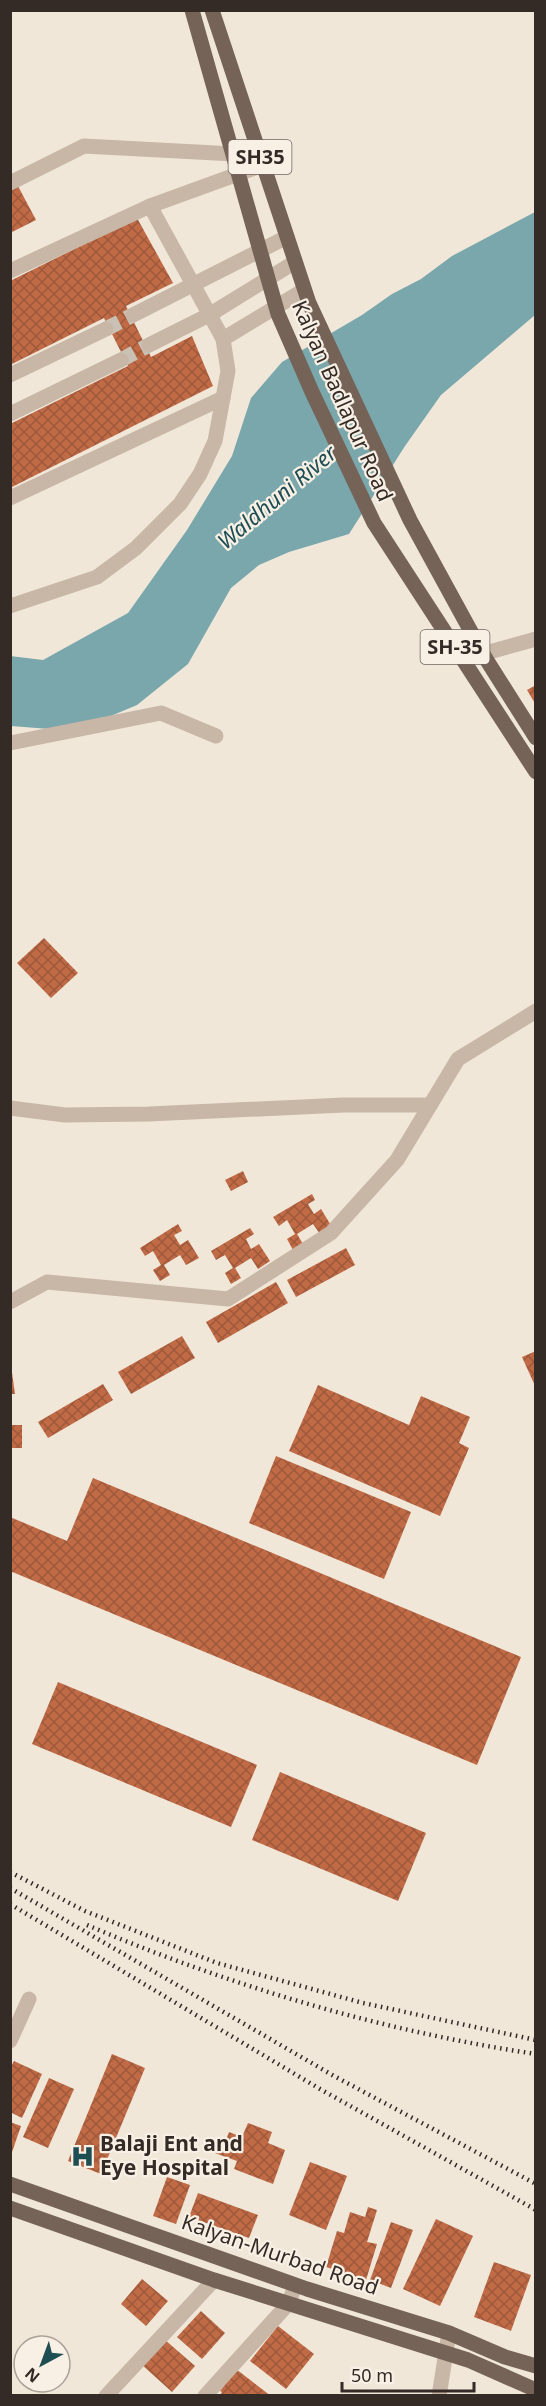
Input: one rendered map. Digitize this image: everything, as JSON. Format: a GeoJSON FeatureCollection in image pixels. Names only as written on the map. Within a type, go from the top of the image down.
{"type":"FeatureCollection","features":[{"type":"Feature","properties":{"kind":"main road","name":"Kalyan Badlapur Road"},"geometry":{"type":"LineString","coordinates":[[192,10],[277,310],[312,392],[374,523],[536,772]]}},
{"type":"Feature","properties":{"kind":"main road","name":"Kalyan Badlapur Road"},"geometry":{"type":"LineString","coordinates":[[212,10],[307,296],[410,520],[483,654],[536,738]]}},
{"type":"Feature","properties":{"kind":"main road","name":"Kalyan-Murbad Road"},"geometry":{"type":"LineString","coordinates":[[10,2184],[295,2284],[449,2333],[505,2357],[536,2366]]}},
{"type":"Feature","properties":{"kind":"main road","name":"Kalyan-Murbad Road"},"geometry":{"type":"LineString","coordinates":[[10,2208],[214,2280],[468,2360],[536,2390]]}},
{"type":"Feature","properties":{"kind":"street"},"geometry":{"type":"LineString","coordinates":[[10,183],[84,146],[234,154]]}},
{"type":"Feature","properties":{"kind":"street"},"geometry":{"type":"LineString","coordinates":[[10,271],[150,206],[263,165]]}},
{"type":"Feature","properties":{"kind":"street"},"geometry":{"type":"LineString","coordinates":[[10,606],[97,577],[136,548],[180,504],[200,474],[214,441],[228,371],[223,339],[150,206]]}},
{"type":"Feature","properties":{"kind":"street"},"geometry":{"type":"LineString","coordinates":[[133,315],[287,237]]}},
{"type":"Feature","properties":{"kind":"street"},"geometry":{"type":"LineString","coordinates":[[149,345],[209,315],[295,262]]}},
{"type":"Feature","properties":{"kind":"street"},"geometry":{"type":"LineString","coordinates":[[223,339],[307,296]]}},
{"type":"Feature","properties":{"kind":"street"},"geometry":{"type":"LineString","coordinates":[[10,375],[106,329]]}},
{"type":"Feature","properties":{"kind":"street"},"geometry":{"type":"LineString","coordinates":[[10,414],[121,360]]}},
{"type":"Feature","properties":{"kind":"street"},"geometry":{"type":"LineString","coordinates":[[10,498],[223,398]]}},
{"type":"Feature","properties":{"kind":"street"},"geometry":{"type":"LineString","coordinates":[[464,659],[536,639]]}},
{"type":"Feature","properties":{"kind":"street"},"geometry":{"type":"LineString","coordinates":[[10,743],[161,713],[216,736]]}},
{"type":"Feature","properties":{"kind":"street"},"geometry":{"type":"LineString","coordinates":[[10,1302],[47,1282],[228,1299],[331,1233],[397,1160],[458,1059],[536,1011]]}},
{"type":"Feature","properties":{"kind":"street"},"geometry":{"type":"LineString","coordinates":[[10,1108],[65,1115],[149,1114],[344,1105],[430,1105]]}},
{"type":"Feature","properties":{"kind":"street"},"geometry":{"type":"LineString","coordinates":[[10,2041],[29,1998]]}},
{"type":"Feature","properties":{"kind":"street"},"geometry":{"type":"LineString","coordinates":[[106,2396],[214,2280]]}},
{"type":"Feature","properties":{"kind":"street"},"geometry":{"type":"LineString","coordinates":[[205,2396],[289,2303],[295,2284]]}},
{"type":"Feature","properties":{"kind":"street"},"geometry":{"type":"LineString","coordinates":[[439,2396],[449,2333]]}},
{"type":"Feature","properties":{"kind":"water","name":"Waldhuni River"},"geometry":{"type":"Polygon","coordinates":[[[535,212],[535,315],[441,395],[405,446],[349,534],[289,552],[259,565],[231,588],[188,664],[137,705],[75,731],[11,726],[10,656],[43,660],[128,613],[187,530],[232,456],[251,398],[282,362],[362,315],[392,294],[421,279],[452,256],[535,212]]]}},
{"type":"Feature","properties":{"kind":"building"},"geometry":{"type":"Polygon","coordinates":[[[10,171],[36,220],[10,233],[10,171]]]}},
{"type":"Feature","properties":{"kind":"building"},"geometry":{"type":"Polygon","coordinates":[[[137,218],[173,283],[126,306],[151,357],[192,336],[213,386],[10,488],[10,424],[128,366],[104,318],[10,365],[10,281],[137,218]]]}},
{"type":"Feature","properties":{"kind":"building"},"geometry":{"type":"Polygon","coordinates":[[[536,685],[536,705],[527,690],[536,685]]]}},
{"type":"Feature","properties":{"kind":"building"},"geometry":{"type":"Polygon","coordinates":[[[44,938],[78,973],[51,998],[17,963],[44,938]]]}},
{"type":"Feature","properties":{"kind":"building"},"geometry":{"type":"Polygon","coordinates":[[[243,1171],[248,1182],[231,1191],[225,1180],[243,1171]]]}},
{"type":"Feature","properties":{"kind":"building"},"geometry":{"type":"Polygon","coordinates":[[[312,1194],[315,1200],[308,1204],[314,1214],[321,1209],[332,1227],[320,1234],[313,1224],[297,1234],[303,1244],[293,1250],[287,1239],[295,1234],[287,1220],[279,1226],[273,1217],[312,1194]]]}},
{"type":"Feature","properties":{"kind":"building"},"geometry":{"type":"Polygon","coordinates":[[[178,1224],[182,1231],[174,1235],[180,1245],[188,1240],[199,1258],[186,1265],[180,1255],[164,1265],[170,1275],[160,1281],[153,1270],[161,1265],[153,1251],[145,1256],[140,1248],[178,1224]]]}},
{"type":"Feature","properties":{"kind":"building"},"geometry":{"type":"Polygon","coordinates":[[[250,1228],[254,1234],[246,1239],[251,1249],[259,1244],[270,1261],[258,1269],[251,1258],[235,1268],[241,1278],[231,1284],[225,1273],[233,1268],[225,1255],[216,1260],[211,1251],[250,1228]]]}},
{"type":"Feature","properties":{"kind":"building"},"geometry":{"type":"Polygon","coordinates":[[[346,1248],[355,1265],[296,1297],[287,1280],[346,1248]]]}},
{"type":"Feature","properties":{"kind":"building"},"geometry":{"type":"Polygon","coordinates":[[[276,1282],[288,1303],[218,1343],[206,1322],[276,1282]]]}},
{"type":"Feature","properties":{"kind":"building"},"geometry":{"type":"Polygon","coordinates":[[[182,1336],[195,1358],[131,1394],[118,1372],[182,1336]]]}},
{"type":"Feature","properties":{"kind":"building"},"geometry":{"type":"Polygon","coordinates":[[[536,1351],[536,1388],[522,1357],[536,1351]]]}},
{"type":"Feature","properties":{"kind":"building"},"geometry":{"type":"Polygon","coordinates":[[[10,1358],[15,1394],[10,1394],[10,1358]]]}},
{"type":"Feature","properties":{"kind":"building"},"geometry":{"type":"Polygon","coordinates":[[[103,1384],[113,1400],[48,1438],[38,1422],[103,1384]]]}},
{"type":"Feature","properties":{"kind":"building"},"geometry":{"type":"Polygon","coordinates":[[[318,1385],[409,1425],[421,1396],[470,1417],[459,1443],[469,1448],[440,1516],[289,1451],[318,1385]]]}},
{"type":"Feature","properties":{"kind":"building"},"geometry":{"type":"Polygon","coordinates":[[[10,1425],[22,1425],[22,1448],[10,1448],[10,1425]]]}},
{"type":"Feature","properties":{"kind":"building"},"geometry":{"type":"Polygon","coordinates":[[[276,1456],[411,1512],[384,1579],[249,1523],[276,1456]]]}},
{"type":"Feature","properties":{"kind":"building"},"geometry":{"type":"Polygon","coordinates":[[[93,1478],[521,1657],[477,1765],[10,1571],[10,1517],[67,1541],[93,1478]]]}},
{"type":"Feature","properties":{"kind":"building"},"geometry":{"type":"Polygon","coordinates":[[[58,1682],[257,1765],[231,1827],[32,1744],[58,1682]]]}},
{"type":"Feature","properties":{"kind":"building"},"geometry":{"type":"Polygon","coordinates":[[[280,1772],[426,1833],[398,1901],[252,1840],[280,1772]]]}},
{"type":"Feature","properties":{"kind":"building"},"geometry":{"type":"Polygon","coordinates":[[[112,2054],[145,2068],[101,2174],[68,2161],[112,2054]]]}},
{"type":"Feature","properties":{"kind":"building"},"geometry":{"type":"Polygon","coordinates":[[[14,2061],[42,2074],[22,2118],[10,2112],[10,2069],[14,2061]]]}},
{"type":"Feature","properties":{"kind":"building"},"geometry":{"type":"Polygon","coordinates":[[[49,2078],[74,2089],[48,2148],[23,2137],[49,2078]]]}},
{"type":"Feature","properties":{"kind":"building"},"geometry":{"type":"Polygon","coordinates":[[[10,2122],[21,2126],[11,2155],[10,2155],[10,2122]]]}},
{"type":"Feature","properties":{"kind":"building"},"geometry":{"type":"Polygon","coordinates":[[[248,2123],[272,2132],[268,2143],[285,2150],[273,2184],[234,2169],[237,2161],[212,2152],[217,2140],[225,2143],[229,2132],[242,2137],[248,2123]]]}},
{"type":"Feature","properties":{"kind":"building"},"geometry":{"type":"Polygon","coordinates":[[[310,2162],[347,2176],[326,2230],[289,2215],[310,2162]]]}},
{"type":"Feature","properties":{"kind":"building"},"geometry":{"type":"Polygon","coordinates":[[[167,2177],[190,2185],[176,2224],[153,2216],[167,2177]]]}},
{"type":"Feature","properties":{"kind":"building"},"geometry":{"type":"Polygon","coordinates":[[[198,2193],[258,2215],[249,2238],[189,2217],[198,2193]]]}},
{"type":"Feature","properties":{"kind":"building"},"geometry":{"type":"Polygon","coordinates":[[[368,2207],[377,2210],[367,2242],[377,2244],[366,2280],[326,2267],[337,2231],[344,2233],[350,2212],[365,2217],[368,2207]]]}},
{"type":"Feature","properties":{"kind":"building"},"geometry":{"type":"Polygon","coordinates":[[[436,2219],[473,2236],[440,2306],[403,2289],[436,2219]]]}},
{"type":"Feature","properties":{"kind":"building"},"geometry":{"type":"Polygon","coordinates":[[[391,2222],[413,2230],[391,2288],[370,2280],[391,2222]]]}},
{"type":"Feature","properties":{"kind":"building"},"geometry":{"type":"Polygon","coordinates":[[[494,2262],[531,2275],[511,2331],[474,2317],[494,2262]]]}},
{"type":"Feature","properties":{"kind":"building"},"geometry":{"type":"Polygon","coordinates":[[[142,2279],[168,2301],[146,2326],[121,2304],[142,2279]]]}},
{"type":"Feature","properties":{"kind":"building"},"geometry":{"type":"Polygon","coordinates":[[[201,2311],[225,2333],[202,2359],[177,2337],[201,2311]]]}},
{"type":"Feature","properties":{"kind":"building"},"geometry":{"type":"Polygon","coordinates":[[[278,2326],[314,2354],[286,2389],[250,2361],[278,2326]]]}},
{"type":"Feature","properties":{"kind":"building"},"geometry":{"type":"Polygon","coordinates":[[[164,2339],[195,2366],[172,2392],[141,2364],[164,2339]]]}},
{"type":"Feature","properties":{"kind":"building"},"geometry":{"type":"Polygon","coordinates":[[[236,2369],[271,2396],[220,2396],[222,2392],[220,2391],[236,2369]]]}},
{"type":"Feature","properties":{"kind":"tunnel"},"geometry":{"type":"LineString","coordinates":[[106,329],[133,315]]}},
{"type":"Feature","properties":{"kind":"tunnel"},"geometry":{"type":"LineString","coordinates":[[121,360],[149,345]]}},
{"type":"Feature","properties":{"kind":"railway"},"geometry":{"type":"LineString","coordinates":[[10,1872],[85,1911],[217,1963],[363,2003],[536,2040]]}},
{"type":"Feature","properties":{"kind":"railway"},"geometry":{"type":"LineString","coordinates":[[10,1888],[334,2076],[536,2184]]}},
{"type":"Feature","properties":{"kind":"railway"},"geometry":{"type":"LineString","coordinates":[[10,1904],[320,2089],[536,2210]]}},
{"type":"Feature","properties":{"kind":"railway"},"geometry":{"type":"LineString","coordinates":[[87,1925],[196,1968],[307,2004],[421,2033],[536,2054]]}},
{"type":"Feature","properties":{"kind":"place","name":"Balaji Ent and Eye Hospital"},"geometry":{"type":"Point","coordinates":[82,2156]}}]}
